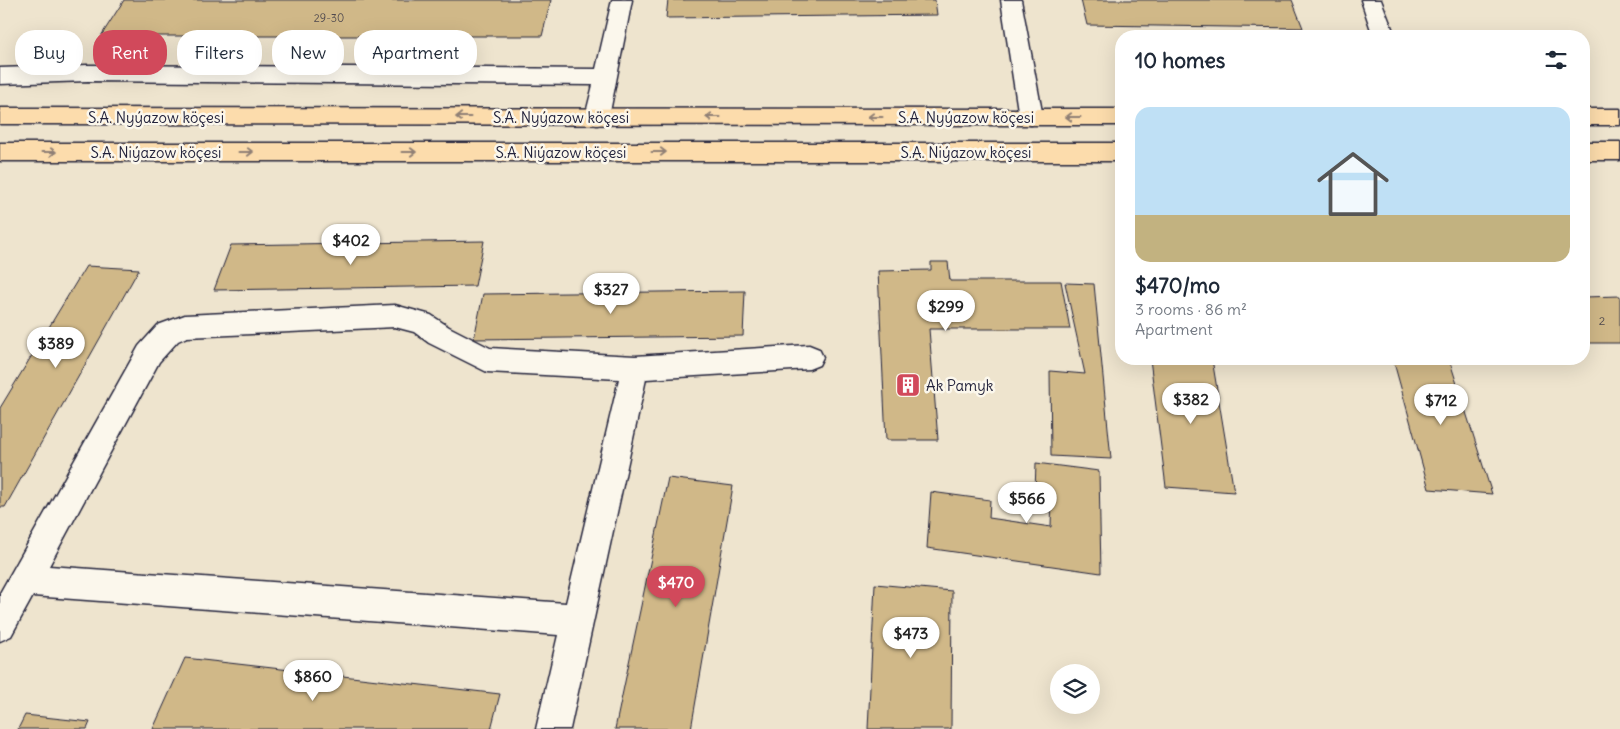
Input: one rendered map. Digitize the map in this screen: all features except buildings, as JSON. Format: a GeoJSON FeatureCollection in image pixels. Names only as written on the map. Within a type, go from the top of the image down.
{"type":"FeatureCollection","features":[{"type":"Feature","properties":{"kind":"main road","name":"S.A. Nyýazow köçesi"},"geometry":{"type":"LineString","coordinates":[[0,116],[1115,117]]}},
{"type":"Feature","properties":{"kind":"main road"},"geometry":{"type":"LineString","coordinates":[[1590,117],[1620,117]]}},
{"type":"Feature","properties":{"kind":"main road"},"geometry":{"type":"LineString","coordinates":[[1590,151],[1620,151]]}},
{"type":"Feature","properties":{"kind":"main road","name":"S.A. Niýazow köçesi"},"geometry":{"type":"LineString","coordinates":[[0,152],[1115,152]]}},
{"type":"Feature","properties":{"kind":"street"},"geometry":{"type":"LineString","coordinates":[[597,117],[622,0]]}},
{"type":"Feature","properties":{"kind":"street"},"geometry":{"type":"LineString","coordinates":[[1011,0],[1031,117]]}},
{"type":"Feature","properties":{"kind":"street"},"geometry":{"type":"LineString","coordinates":[[1371,0],[1382,30]]}},
{"type":"Feature","properties":{"kind":"street"},"geometry":{"type":"LineString","coordinates":[[0,76],[98,73],[606,77]]}},
{"type":"Feature","properties":{"kind":"street"},"geometry":{"type":"LineString","coordinates":[[0,625],[149,354],[168,333],[185,326],[395,316],[422,324],[487,360],[635,368],[809,357]]}},
{"type":"Feature","properties":{"kind":"street"},"geometry":{"type":"LineString","coordinates":[[554,729],[635,368]]}},
{"type":"Feature","properties":{"kind":"street"},"geometry":{"type":"LineString","coordinates":[[25,580],[578,620]]}},
{"type":"Feature","properties":{"kind":"place","name":"Ak Pamyk"},"geometry":{"type":"Point","coordinates":[908,385]}}]}
